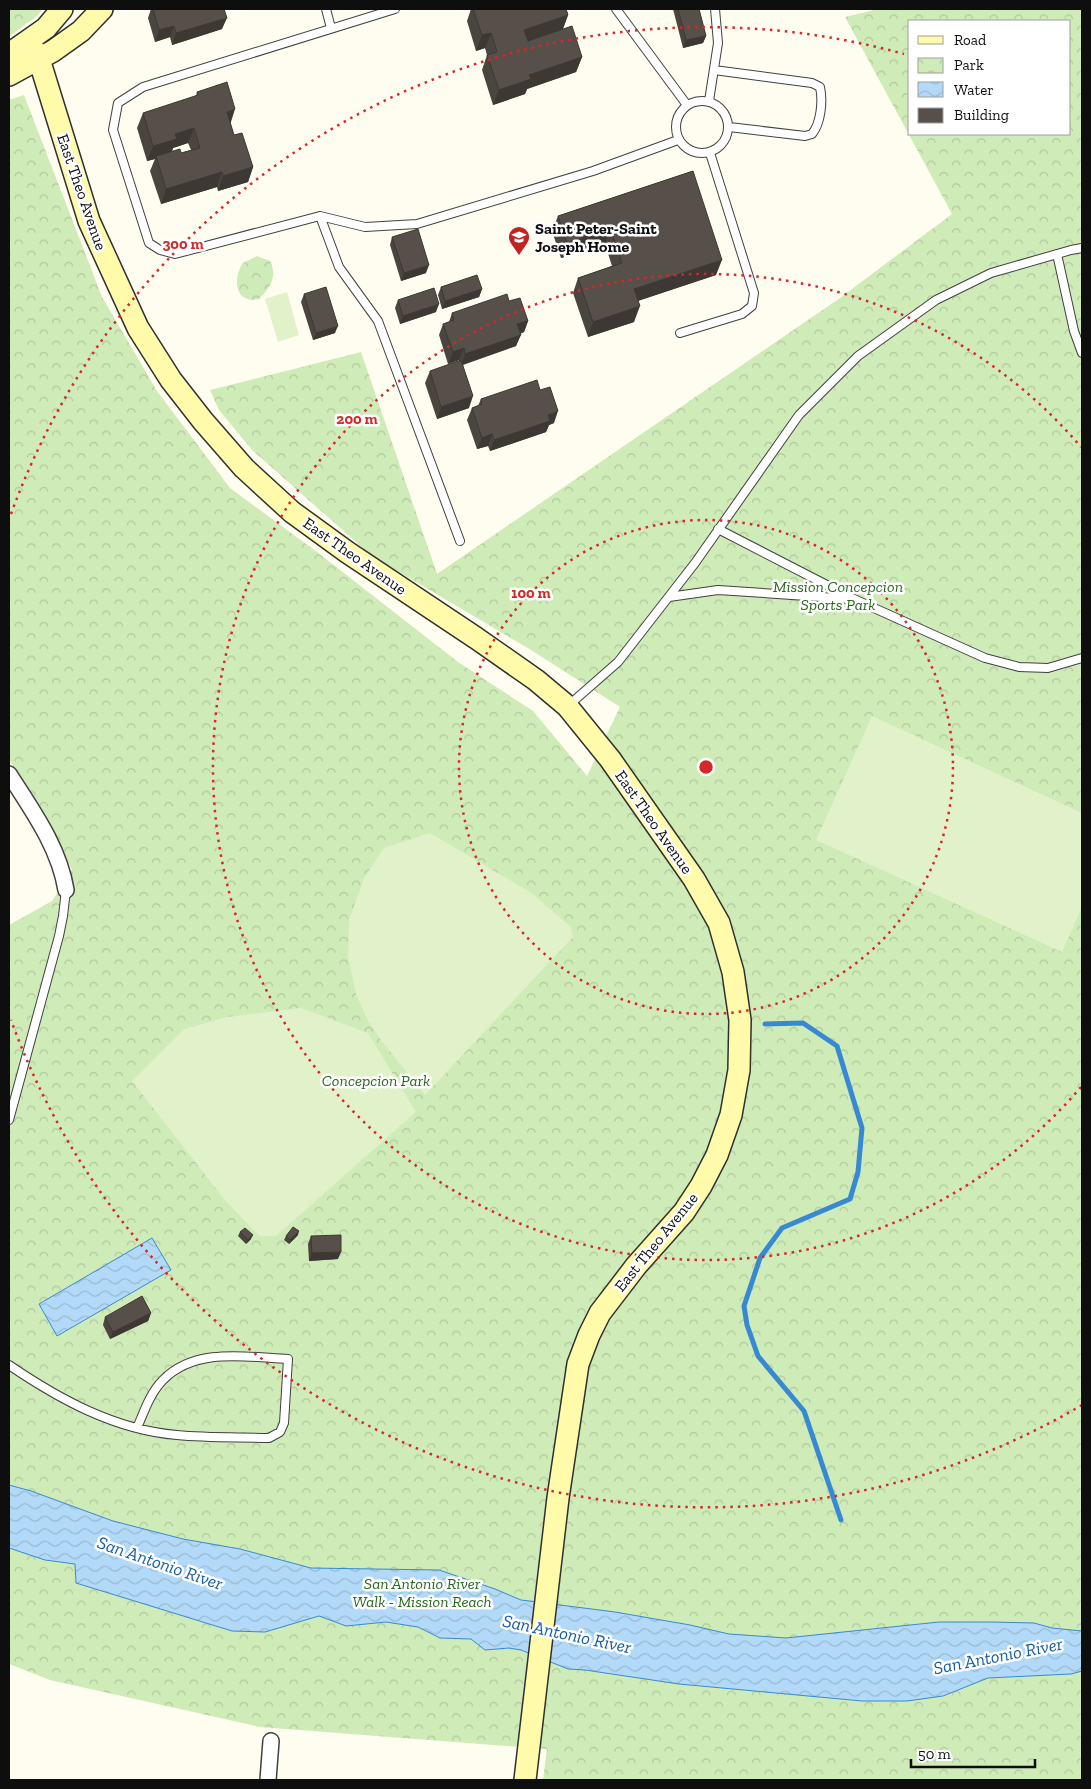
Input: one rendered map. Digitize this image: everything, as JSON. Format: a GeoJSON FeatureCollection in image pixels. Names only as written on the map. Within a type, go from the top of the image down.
{"type":"FeatureCollection","features":[{"type":"Feature","properties":{"kind":"street"},"geometry":{"type":"LineString","coordinates":[[9,75],[34,50],[46,28],[62,9]]}},
{"type":"Feature","properties":{"kind":"street"},"geometry":{"type":"LineString","coordinates":[[9,54],[34,50],[81,31],[102,9]]}},
{"type":"Feature","properties":{"kind":"street","name":"East Theo Avenue"},"geometry":{"type":"LineString","coordinates":[[34,50],[89,221],[112,274],[143,335],[171,380],[203,421],[244,468],[292,512],[346,552],[536,680],[567,706],[610,759],[698,886],[718,923],[733,972],[740,1020],[739,1070],[730,1115],[717,1155],[701,1186],[684,1212],[617,1289],[600,1312],[578,1364],[558,1498],[525,1780]]}},
{"type":"Feature","properties":{"kind":"street"},"geometry":{"type":"LineString","coordinates":[[9,774],[52,845],[63,872],[66,890]]}},
{"type":"Feature","properties":{"kind":"street"},"geometry":{"type":"LineString","coordinates":[[268,1780],[271,1741]]}},
{"type":"Feature","properties":{"kind":"lane"},"geometry":{"type":"LineString","coordinates":[[326,9],[332,28]]}},
{"type":"Feature","properties":{"kind":"lane"},"geometry":{"type":"LineString","coordinates":[[395,9],[142,87],[118,103],[113,130],[149,244],[160,250],[175,254],[320,216],[365,227],[417,224],[593,170],[678,140]]}},
{"type":"Feature","properties":{"kind":"lane"},"geometry":{"type":"LineString","coordinates":[[616,9],[687,105]]}},
{"type":"Feature","properties":{"kind":"lane"},"geometry":{"type":"LineString","coordinates":[[710,102],[718,43],[715,9]]}},
{"type":"Feature","properties":{"kind":"lane"},"geometry":{"type":"LineString","coordinates":[[714,70],[812,82],[820,87],[822,95],[818,127],[812,134],[805,136],[729,127]]}},
{"type":"Feature","properties":{"kind":"lane"},"geometry":{"type":"LineString","coordinates":[[698,101],[710,102],[720,107],[726,116],[729,127],[727,138],[720,147],[710,153],[692,152],[678,140],[675,127],[678,115],[687,105],[698,101]]}},
{"type":"Feature","properties":{"kind":"lane"},"geometry":{"type":"LineString","coordinates":[[680,333],[742,314],[752,306],[754,293],[710,153]]}},
{"type":"Feature","properties":{"kind":"lane"},"geometry":{"type":"LineString","coordinates":[[320,216],[339,267],[378,321],[460,540]]}},
{"type":"Feature","properties":{"kind":"lane"},"geometry":{"type":"LineString","coordinates":[[567,706],[618,662],[669,597],[799,415],[858,356],[936,300],[991,273],[1082,248]]}},
{"type":"Feature","properties":{"kind":"lane"},"geometry":{"type":"LineString","coordinates":[[1057,254],[1074,331],[1082,353]]}},
{"type":"Feature","properties":{"kind":"lane"},"geometry":{"type":"LineString","coordinates":[[718,529],[854,599],[984,658],[1019,667],[1048,668],[1082,658]]}},
{"type":"Feature","properties":{"kind":"lane"},"geometry":{"type":"LineString","coordinates":[[669,597],[718,590],[854,599]]}},
{"type":"Feature","properties":{"kind":"lane"},"geometry":{"type":"LineString","coordinates":[[9,1120],[59,936],[66,890]]}},
{"type":"Feature","properties":{"kind":"lane"},"geometry":{"type":"LineString","coordinates":[[9,1365],[70,1403],[103,1418],[137,1428],[176,1436],[269,1438],[280,1432],[284,1423],[288,1359],[216,1356],[179,1368],[162,1380],[137,1428]]}},
{"type":"Feature","properties":{"kind":"green space"},"geometry":{"type":"Polygon","coordinates":[[[9,9],[43,9],[36,17],[9,36],[9,9]]]}},
{"type":"Feature","properties":{"kind":"green space"},"geometry":{"type":"Polygon","coordinates":[[[878,9],[1082,9],[1082,1780],[543,1780],[547,1749],[260,1727],[50,1680],[9,1664],[9,925],[52,901],[72,870],[53,832],[9,759],[9,100],[24,95],[102,297],[157,391],[230,488],[317,552],[458,662],[533,711],[587,776],[620,707],[531,650],[372,556],[252,450],[219,410],[210,390],[361,352],[437,574],[840,298],[952,214],[909,135],[1071,135],[1071,20],[908,20],[908,133],[845,17],[878,9]]]}},
{"type":"Feature","properties":{"kind":"green space"},"geometry":{"type":"Polygon","coordinates":[[[257,256],[270,261],[273,277],[272,282],[259,299],[251,300],[240,294],[237,276],[243,263],[257,256]]]}},
{"type":"Feature","properties":{"kind":"green space"},"geometry":{"type":"Polygon","coordinates":[[[287,292],[299,335],[278,342],[265,299],[287,292]]]}},
{"type":"Feature","properties":{"kind":"green space"},"geometry":{"type":"Polygon","coordinates":[[[872,716],[1082,813],[1082,907],[1062,952],[816,840],[872,716]]]}},
{"type":"Feature","properties":{"kind":"green space"},"geometry":{"type":"Polygon","coordinates":[[[430,833],[530,892],[570,926],[573,937],[425,1095],[368,1021],[356,994],[348,957],[349,920],[364,878],[384,848],[430,833]]]}},
{"type":"Feature","properties":{"kind":"green space","name":"Concepcion Park"},"geometry":{"type":"Polygon","coordinates":[[[301,1008],[368,1033],[416,1112],[276,1236],[259,1236],[224,1199],[132,1081],[184,1029],[227,1017],[301,1008]]]}},
{"type":"Feature","properties":{"kind":"water"},"geometry":{"type":"Polygon","coordinates":[[[152,1238],[171,1270],[57,1336],[39,1304],[152,1238]]]}},
{"type":"Feature","properties":{"kind":"water","name":"San Antonio River"},"geometry":{"type":"Polygon","coordinates":[[[9,1485],[31,1491],[113,1521],[183,1539],[240,1549],[311,1568],[439,1570],[521,1600],[615,1612],[729,1634],[786,1638],[939,1622],[1034,1623],[1052,1628],[1082,1631],[1082,1671],[1071,1674],[988,1678],[943,1696],[907,1701],[862,1701],[679,1684],[568,1669],[521,1650],[509,1648],[485,1650],[471,1639],[440,1638],[418,1627],[386,1622],[346,1626],[319,1616],[265,1632],[232,1631],[76,1583],[75,1564],[45,1560],[9,1548],[9,1485]]]}},
{"type":"Feature","properties":{"kind":"building"},"geometry":{"type":"Polygon","coordinates":[[[153,9],[224,9],[227,18],[176,33],[174,26],[159,30],[153,9]]]}},
{"type":"Feature","properties":{"kind":"building"},"geometry":{"type":"Polygon","coordinates":[[[473,9],[566,9],[568,15],[524,30],[528,41],[572,26],[582,57],[529,75],[531,79],[499,90],[487,55],[497,52],[491,33],[482,35],[473,9]]]}},
{"type":"Feature","properties":{"kind":"building"},"geometry":{"type":"Polygon","coordinates":[[[678,9],[699,9],[706,36],[686,40],[678,9]]]}},
{"type":"Feature","properties":{"kind":"building"},"geometry":{"type":"Polygon","coordinates":[[[227,82],[235,109],[227,112],[234,135],[242,133],[253,167],[223,176],[222,172],[166,189],[156,156],[180,149],[181,153],[200,148],[194,128],[175,134],[177,139],[153,146],[143,113],[198,95],[197,92],[227,82]]]}},
{"type":"Feature","properties":{"kind":"building"},"geometry":{"type":"Polygon","coordinates":[[[693,171],[722,260],[634,289],[640,306],[593,322],[578,278],[622,263],[610,228],[567,243],[558,216],[693,171]]]}},
{"type":"Feature","properties":{"kind":"building"},"geometry":{"type":"Polygon","coordinates":[[[418,229],[429,265],[404,273],[392,237],[418,229]]]}},
{"type":"Feature","properties":{"kind":"building"},"geometry":{"type":"Polygon","coordinates":[[[477,275],[482,289],[445,301],[441,287],[477,275]]]}},
{"type":"Feature","properties":{"kind":"building"},"geometry":{"type":"Polygon","coordinates":[[[326,287],[338,326],[316,333],[304,294],[326,287]]]}},
{"type":"Feature","properties":{"kind":"building"},"geometry":{"type":"Polygon","coordinates":[[[434,288],[439,304],[403,316],[398,300],[434,288]]]}},
{"type":"Feature","properties":{"kind":"building"},"geometry":{"type":"Polygon","coordinates":[[[507,294],[509,301],[520,298],[528,321],[517,324],[521,335],[465,354],[464,348],[453,352],[443,324],[454,320],[452,313],[507,294]]]}},
{"type":"Feature","properties":{"kind":"building"},"geometry":{"type":"Polygon","coordinates":[[[461,360],[473,396],[441,407],[430,371],[461,360]]]}},
{"type":"Feature","properties":{"kind":"building"},"geometry":{"type":"Polygon","coordinates":[[[537,380],[540,390],[550,387],[558,411],[548,415],[550,421],[494,440],[492,434],[482,438],[472,408],[482,404],[481,399],[537,380]]]}},
{"type":"Feature","properties":{"kind":"building"},"geometry":{"type":"Polygon","coordinates":[[[293,1227],[299,1231],[290,1240],[286,1236],[293,1227]]]}},
{"type":"Feature","properties":{"kind":"building"},"geometry":{"type":"Polygon","coordinates":[[[245,1228],[253,1235],[248,1240],[240,1232],[245,1228]]]}},
{"type":"Feature","properties":{"kind":"building"},"geometry":{"type":"Polygon","coordinates":[[[341,1235],[341,1252],[312,1253],[311,1236],[341,1235]]]}},
{"type":"Feature","properties":{"kind":"building"},"geometry":{"type":"Polygon","coordinates":[[[142,1296],[151,1313],[113,1332],[105,1317],[142,1296]]]}},
{"type":"Feature","properties":{"kind":"waterway"},"geometry":{"type":"LineString","coordinates":[[765,1024],[803,1023],[837,1046],[862,1128],[858,1172],[850,1199],[782,1228],[760,1258],[744,1306],[747,1325],[758,1356],[804,1411],[841,1520]]}},
{"type":"Feature","properties":{"kind":"place","name":"Saint Peter-Saint Joseph Home"},"geometry":{"type":"Point","coordinates":[519,256]}},
{"type":"Feature","properties":{"kind":"park label","name":"Mission Concepcion Sports Park"},"geometry":{"type":"Point","coordinates":[838,595]}},
{"type":"Feature","properties":{"kind":"park label","name":"San Antonio River Walk - Mission Reach"},"geometry":{"type":"Point","coordinates":[422,1592]}}]}
